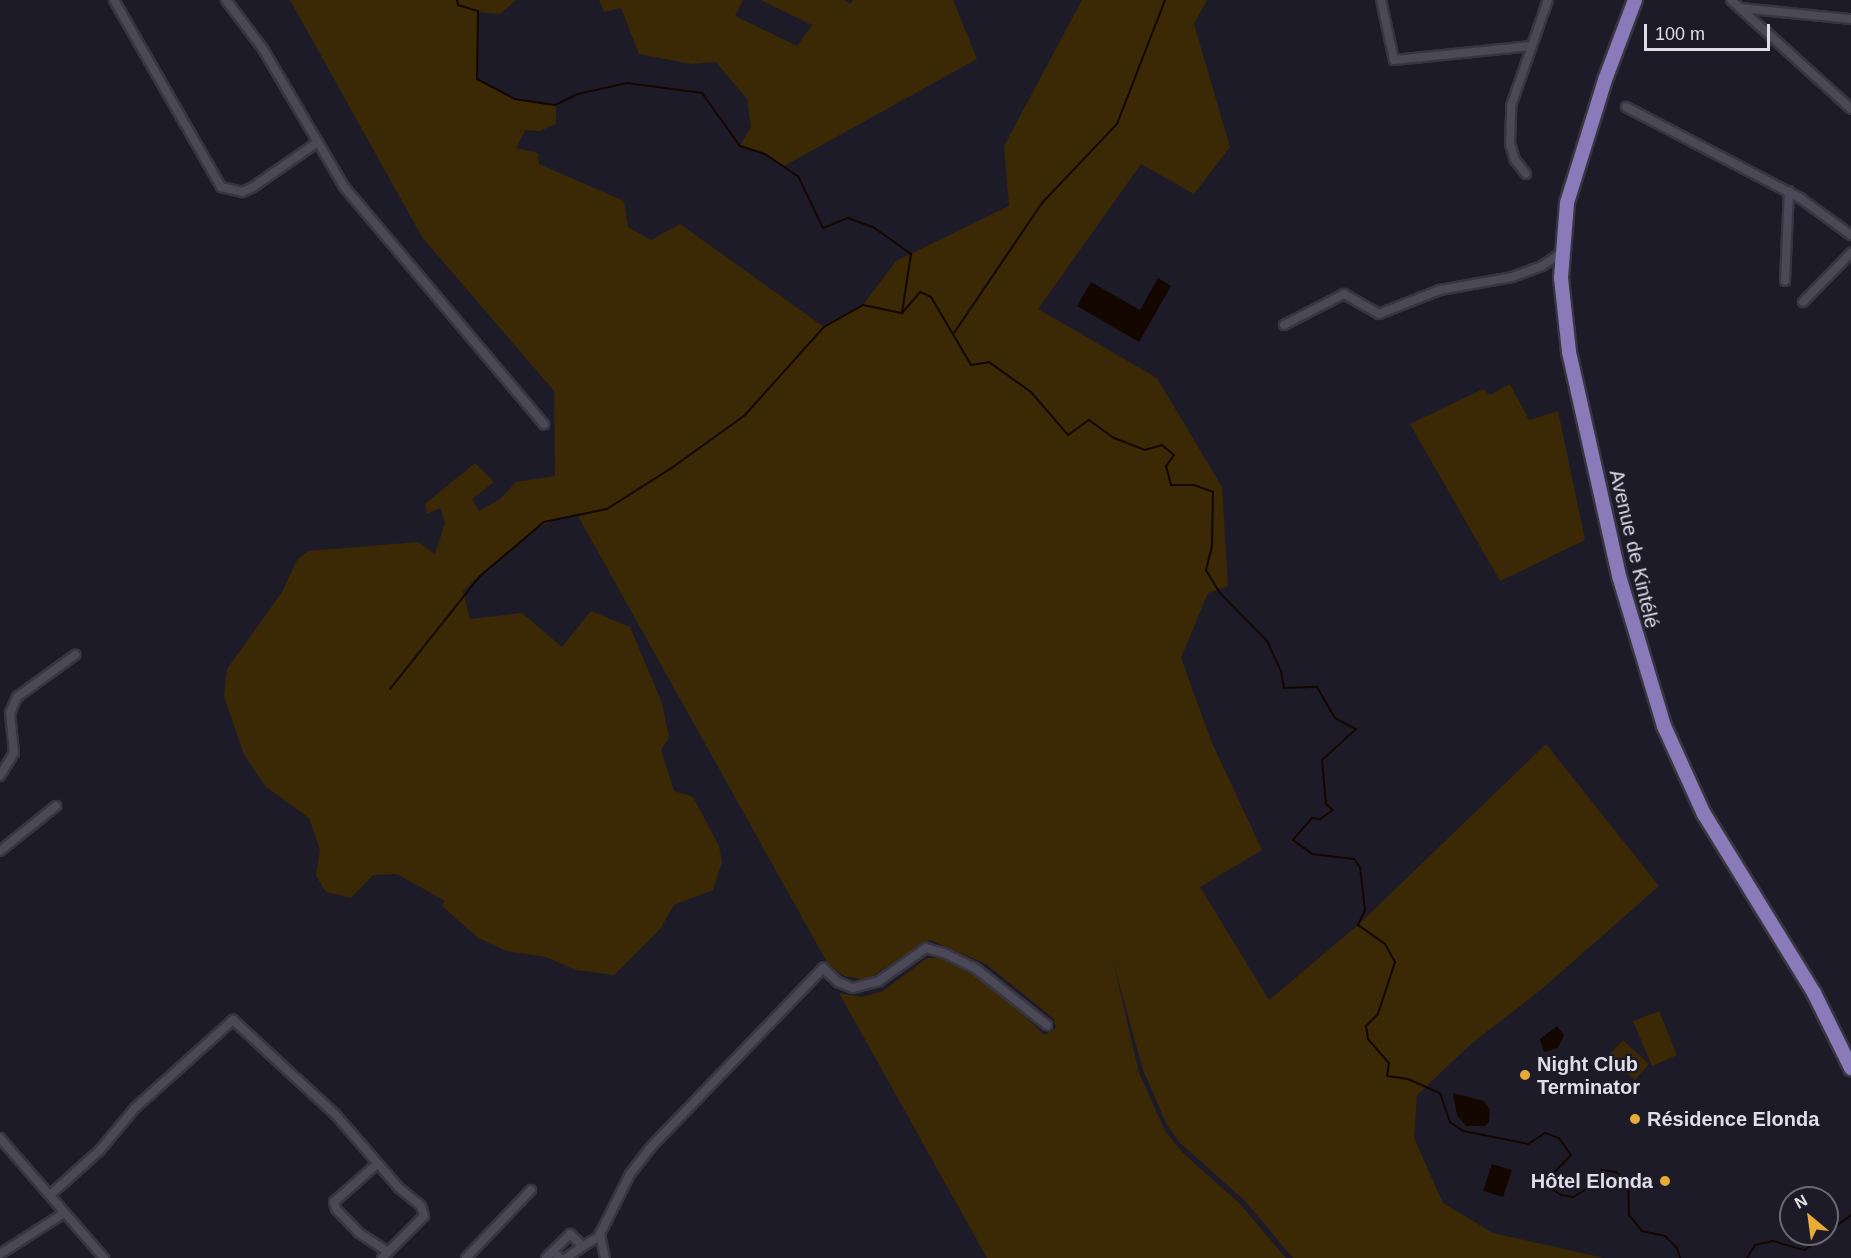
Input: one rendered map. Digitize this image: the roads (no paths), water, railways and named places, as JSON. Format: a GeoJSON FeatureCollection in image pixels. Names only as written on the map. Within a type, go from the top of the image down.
{"type":"FeatureCollection","features":[{"type":"Feature","properties":{"kind":"main road","name":"Avenue de Kintélé"},"geometry":{"type":"LineString","coordinates":[[1635,0],[1573,178],[1561,253],[1569,352],[1619,576],[1664,726],[1704,814],[1814,993],[1851,1068]]}},
{"type":"Feature","properties":{"kind":"street"},"geometry":{"type":"LineString","coordinates":[[114,0],[221,188],[242,192],[253,187],[318,142]]}},
{"type":"Feature","properties":{"kind":"street"},"geometry":{"type":"LineString","coordinates":[[226,0],[263,49],[345,188],[544,424]]}},
{"type":"Feature","properties":{"kind":"street"},"geometry":{"type":"LineString","coordinates":[[1382,0],[1394,60],[1531,46]]}},
{"type":"Feature","properties":{"kind":"street"},"geometry":{"type":"LineString","coordinates":[[1527,174],[1515,160],[1509,122],[1513,95],[1548,0]]}},
{"type":"Feature","properties":{"kind":"street"},"geometry":{"type":"LineString","coordinates":[[1731,0],[1851,110]]}},
{"type":"Feature","properties":{"kind":"street"},"geometry":{"type":"LineString","coordinates":[[1740,8],[1851,19]]}},
{"type":"Feature","properties":{"kind":"street"},"geometry":{"type":"LineString","coordinates":[[1626,107],[1789,191],[1851,235]]}},
{"type":"Feature","properties":{"kind":"street"},"geometry":{"type":"LineString","coordinates":[[1785,281],[1789,191]]}},
{"type":"Feature","properties":{"kind":"street"},"geometry":{"type":"LineString","coordinates":[[1284,325],[1344,294],[1379,314],[1440,290],[1512,277],[1542,266],[1561,253]]}},
{"type":"Feature","properties":{"kind":"street"},"geometry":{"type":"LineString","coordinates":[[1803,302],[1851,253]]}},
{"type":"Feature","properties":{"kind":"street"},"geometry":{"type":"LineString","coordinates":[[0,776],[14,753],[10,713],[18,697],[75,655]]}},
{"type":"Feature","properties":{"kind":"street"},"geometry":{"type":"LineString","coordinates":[[0,851],[56,806]]}},
{"type":"Feature","properties":{"kind":"street"},"geometry":{"type":"LineString","coordinates":[[566,1258],[600,1236],[630,1174],[650,1148],[823,968],[838,982],[853,988],[879,981],[926,948],[944,952],[975,968],[1047,1025]]}},
{"type":"Feature","properties":{"kind":"street"},"geometry":{"type":"LineString","coordinates":[[50,1195],[100,1150],[135,1108],[233,1020],[335,1114],[377,1164],[421,1206],[424,1216],[385,1255],[359,1233],[336,1209],[334,1202],[377,1164]]}},
{"type":"Feature","properties":{"kind":"street"},"geometry":{"type":"LineString","coordinates":[[0,1138],[104,1258]]}},
{"type":"Feature","properties":{"kind":"street"},"geometry":{"type":"LineString","coordinates":[[466,1258],[531,1190]]}},
{"type":"Feature","properties":{"kind":"street"},"geometry":{"type":"LineString","coordinates":[[0,1254],[64,1213]]}},
{"type":"Feature","properties":{"kind":"street"},"geometry":{"type":"LineString","coordinates":[[546,1258],[570,1234],[583,1246]]}},
{"type":"Feature","properties":{"kind":"street"},"geometry":{"type":"LineString","coordinates":[[600,1236],[605,1258]]}},
{"type":"Feature","properties":{"kind":"street"},"geometry":{"type":"LineString","coordinates":[[553,1251],[560,1258]]}},
{"type":"Feature","properties":{"kind":"waterway"},"geometry":{"type":"LineString","coordinates":[[457,0],[458,5],[478,11],[477,79],[515,99],[555,105],[578,94],[627,83],[702,93],[740,146],[765,154],[798,176],[823,228],[848,218],[873,227],[911,254],[902,313],[920,292],[931,297],[971,365],[989,362],[1031,392],[1068,435],[1089,420],[1114,438],[1145,450],[1162,445],[1174,455],[1166,466],[1171,485],[1194,485],[1213,492],[1212,546],[1206,570],[1219,592],[1267,641],[1281,671],[1284,688],[1317,687],[1335,718],[1356,729],[1322,760],[1326,804],[1333,810],[1320,819],[1312,818],[1293,840],[1312,854],[1354,859],[1360,867],[1365,910],[1358,925],[1385,944],[1395,962],[1378,1014],[1366,1026],[1368,1039],[1389,1063],[1387,1076],[1408,1079],[1440,1093],[1450,1122],[1463,1131],[1528,1144],[1545,1133],[1559,1138],[1571,1155],[1550,1177],[1550,1188],[1561,1195],[1573,1197],[1585,1190],[1602,1170],[1616,1172],[1628,1182],[1629,1215],[1642,1231],[1665,1236],[1677,1248],[1680,1258]]}},
{"type":"Feature","properties":{"kind":"waterway"},"geometry":{"type":"LineString","coordinates":[[954,333],[1042,203],[1117,124],[1165,0]]}},
{"type":"Feature","properties":{"kind":"waterway"},"geometry":{"type":"LineString","coordinates":[[390,689],[480,576],[544,522],[607,509],[673,467],[745,415],[824,327],[863,305],[902,313]]}},
{"type":"Feature","properties":{"kind":"waterway"},"geometry":{"type":"LineString","coordinates":[[1747,1258],[1755,1245],[1773,1241],[1805,1250],[1851,1215]]}},
{"type":"Feature","properties":{"kind":"place","name":"Night Club Terminator"},"geometry":{"type":"Point","coordinates":[1525,1075]}},
{"type":"Feature","properties":{"kind":"place","name":"Résidence Elonda"},"geometry":{"type":"Point","coordinates":[1635,1119]}},
{"type":"Feature","properties":{"kind":"place","name":"Hôtel Elonda"},"geometry":{"type":"Point","coordinates":[1665,1181]}}]}
